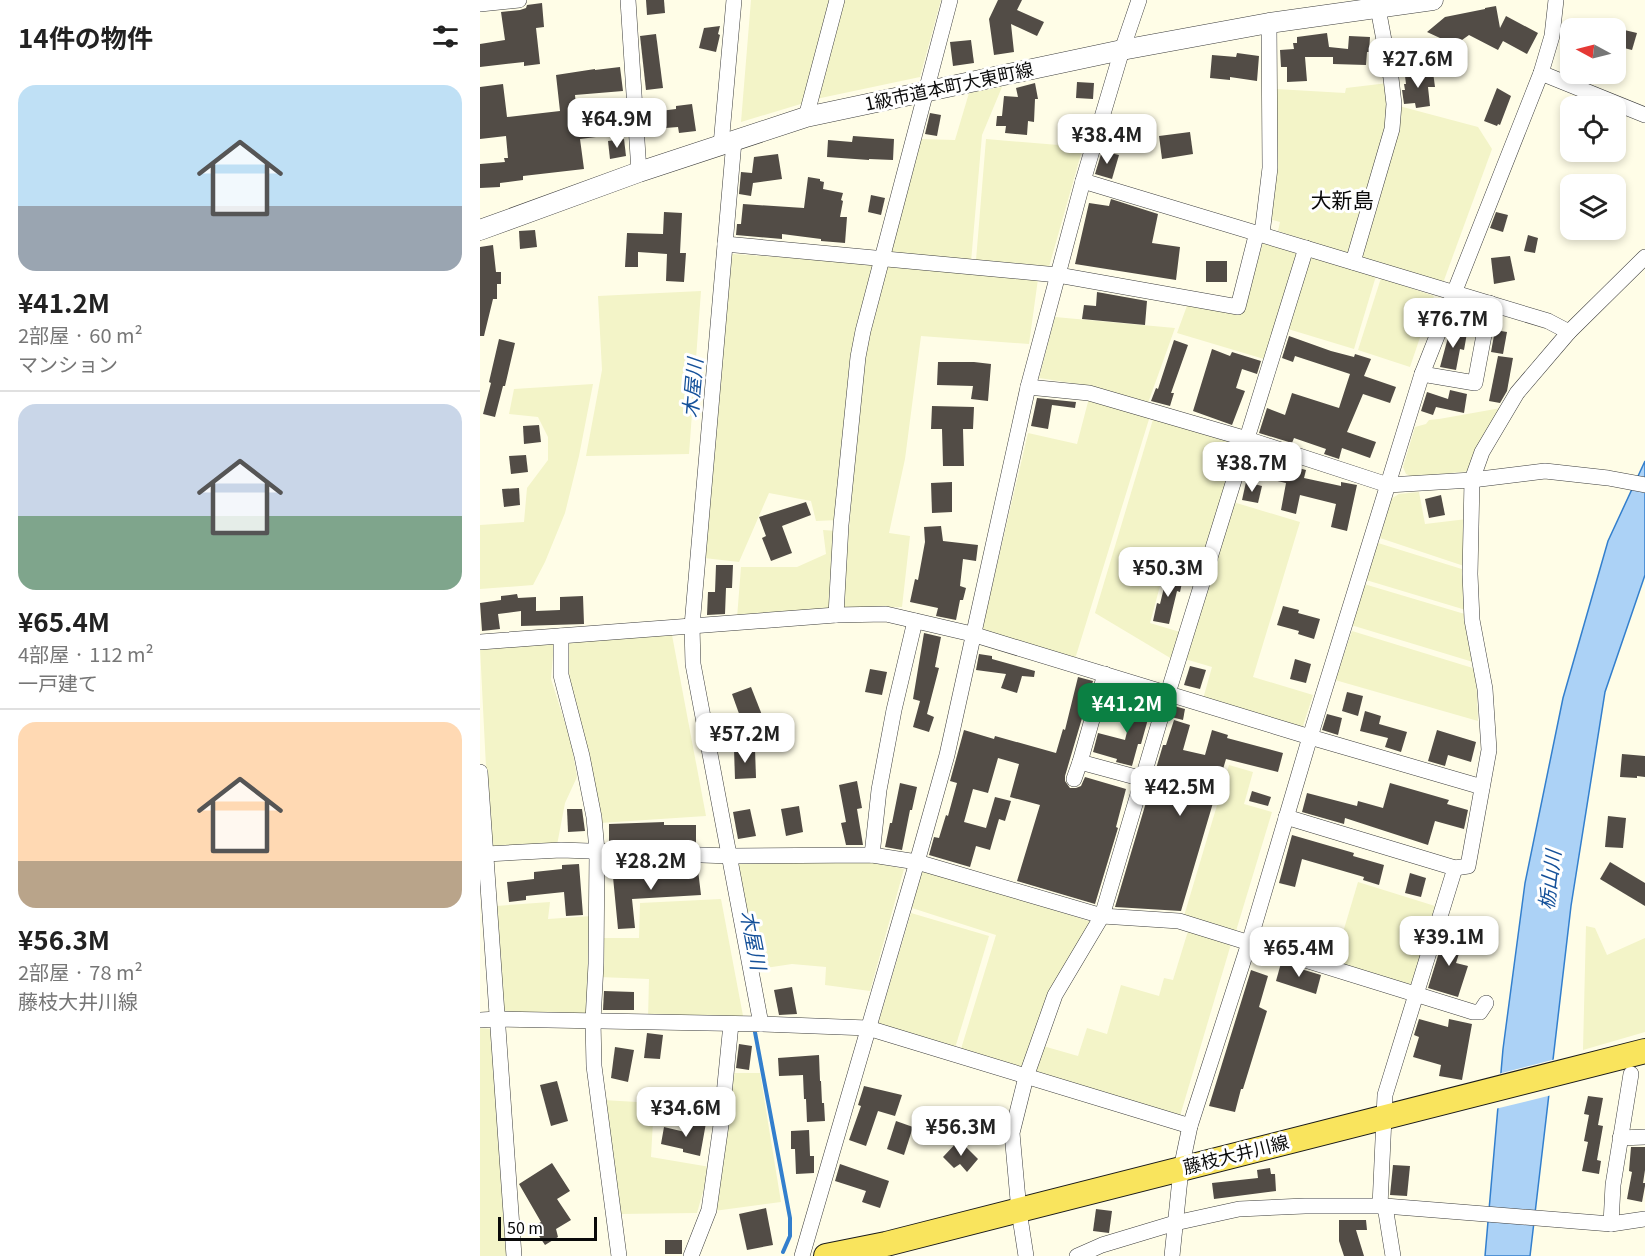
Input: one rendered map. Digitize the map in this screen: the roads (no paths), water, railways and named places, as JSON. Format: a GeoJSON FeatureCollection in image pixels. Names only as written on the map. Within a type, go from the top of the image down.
{"type":"FeatureCollection","features":[{"type":"Feature","properties":{"kind":"main road","name":"藤枝大井川線"},"geometry":{"type":"LineString","coordinates":[[826,1256],[888,1250],[1019,1211],[1645,1051]]}},
{"type":"Feature","properties":{"kind":"street"},"geometry":{"type":"LineString","coordinates":[[480,4],[519,0]]}},
{"type":"Feature","properties":{"kind":"street"},"geometry":{"type":"LineString","coordinates":[[628,0],[639,172]]}},
{"type":"Feature","properties":{"kind":"street"},"geometry":{"type":"LineString","coordinates":[[734,0],[725,244],[692,626],[693,664],[724,856],[755,1024]]}},
{"type":"Feature","properties":{"kind":"street"},"geometry":{"type":"LineString","coordinates":[[806,117],[837,0]]}},
{"type":"Feature","properties":{"kind":"street"},"geometry":{"type":"LineString","coordinates":[[836,615],[841,525],[862,331],[950,0]]}},
{"type":"Feature","properties":{"kind":"street"},"geometry":{"type":"LineString","coordinates":[[802,1256],[946,755],[1028,387],[1083,181],[1139,0]]}},
{"type":"Feature","properties":{"kind":"street","name":"1級市道本町大東町線"},"geometry":{"type":"LineString","coordinates":[[480,230],[639,172],[806,117],[1122,50],[1388,4],[1433,0]]}},
{"type":"Feature","properties":{"kind":"street"},"geometry":{"type":"LineString","coordinates":[[1172,1256],[1181,1169],[1190,1126],[1249,943],[1422,374],[1541,73],[1552,36],[1556,0]]}},
{"type":"Feature","properties":{"kind":"street"},"geometry":{"type":"LineString","coordinates":[[1353,262],[1392,129],[1394,104],[1388,4]]}},
{"type":"Feature","properties":{"kind":"street"},"geometry":{"type":"LineString","coordinates":[[725,244],[1058,275],[1238,308],[1260,233],[1270,168],[1269,24]]}},
{"type":"Feature","properties":{"kind":"street"},"geometry":{"type":"LineString","coordinates":[[1541,73],[1645,115]]}},
{"type":"Feature","properties":{"kind":"street"},"geometry":{"type":"LineString","coordinates":[[1083,181],[1548,321],[1569,332]]}},
{"type":"Feature","properties":{"kind":"street"},"geometry":{"type":"LineString","coordinates":[[1026,1256],[1019,1211],[1012,1133],[1026,1077],[1055,995],[1102,916],[1168,693],[1306,248]]}},
{"type":"Feature","properties":{"kind":"street"},"geometry":{"type":"LineString","coordinates":[[1286,817],[1455,868],[1468,866],[1489,750],[1485,689],[1472,620],[1470,574],[1472,480],[1482,452],[1517,393],[1569,332],[1645,257]]}},
{"type":"Feature","properties":{"kind":"street"},"geometry":{"type":"LineString","coordinates":[[1422,374],[1475,383],[1490,303]]}},
{"type":"Feature","properties":{"kind":"street"},"geometry":{"type":"LineString","coordinates":[[1028,387],[1089,393],[1247,439],[1388,485],[1472,480],[1545,471],[1608,478],[1645,485]]}},
{"type":"Feature","properties":{"kind":"street"},"geometry":{"type":"LineString","coordinates":[[480,642],[836,615],[886,614],[972,634],[1482,788]]}},
{"type":"Feature","properties":{"kind":"street"},"geometry":{"type":"LineString","coordinates":[[872,855],[879,790],[894,710],[915,621]]}},
{"type":"Feature","properties":{"kind":"street"},"geometry":{"type":"LineString","coordinates":[[561,636],[561,675],[582,756],[594,817],[597,851],[597,964],[592,1021],[596,1086],[619,1256]]}},
{"type":"Feature","properties":{"kind":"street"},"geometry":{"type":"LineString","coordinates":[[1074,779],[1105,674]]}},
{"type":"Feature","properties":{"kind":"street"},"geometry":{"type":"LineString","coordinates":[[1080,762],[1143,779]]}},
{"type":"Feature","properties":{"kind":"street"},"geometry":{"type":"LineString","coordinates":[[480,772],[514,1256]]}},
{"type":"Feature","properties":{"kind":"street"},"geometry":{"type":"LineString","coordinates":[[486,855],[561,850],[724,856],[872,855],[917,862],[1102,916],[1179,921],[1473,1012],[1480,1012],[1486,1003]]}},
{"type":"Feature","properties":{"kind":"street"},"geometry":{"type":"LineString","coordinates":[[1393,1256],[1383,1206],[1385,1095],[1455,868]]}},
{"type":"Feature","properties":{"kind":"street"},"geometry":{"type":"LineString","coordinates":[[480,1020],[868,1028],[1190,1126]]}},
{"type":"Feature","properties":{"kind":"street"},"geometry":{"type":"LineString","coordinates":[[691,1256],[709,1210],[721,1125],[731,1024]]}},
{"type":"Feature","properties":{"kind":"street"},"geometry":{"type":"LineString","coordinates":[[1611,1224],[1613,1185],[1631,1074]]}},
{"type":"Feature","properties":{"kind":"street"},"geometry":{"type":"LineString","coordinates":[[1620,1138],[1645,1137]]}},
{"type":"Feature","properties":{"kind":"street"},"geometry":{"type":"LineString","coordinates":[[1077,1256],[1102,1245],[1175,1223],[1239,1209],[1383,1206],[1611,1224],[1645,1219]]}},
{"type":"Feature","properties":{"kind":"water","name":"栃山川"},"geometry":{"type":"Polygon","coordinates":[[[1645,461],[1645,575],[1605,692],[1571,906],[1530,1256],[1485,1256],[1503,1049],[1525,883],[1563,698],[1608,541],[1645,461]]]}},
{"type":"Feature","properties":{"kind":"waterway","name":"木屋川"},"geometry":{"type":"LineString","coordinates":[[754,1027],[790,1218],[790,1236],[783,1252]]}},
{"type":"Feature","properties":{"kind":"district","name":"大新島"},"geometry":{"type":"Point","coordinates":[1342,201]}}]}
